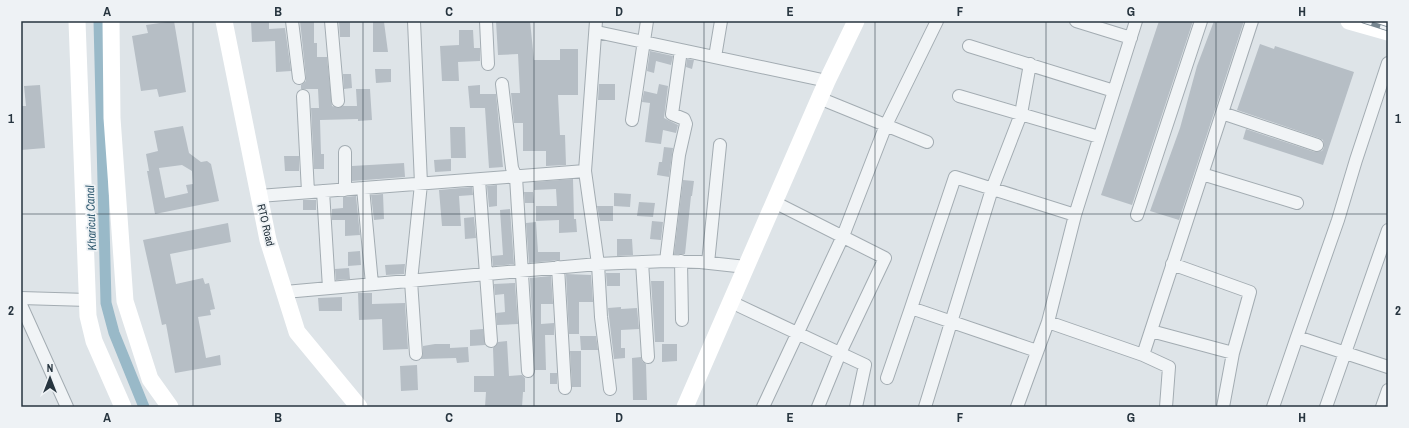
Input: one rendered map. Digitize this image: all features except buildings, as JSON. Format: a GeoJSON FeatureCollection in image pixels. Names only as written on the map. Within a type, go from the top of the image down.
{"type":"FeatureCollection","features":[{"type":"Feature","properties":{"kind":"street"},"geometry":{"type":"LineString","coordinates":[[77,21],[88,316],[94,341],[122,407]]}},
{"type":"Feature","properties":{"kind":"street"},"geometry":{"type":"LineString","coordinates":[[111,21],[112,118],[125,301],[150,379],[170,407]]}},
{"type":"Feature","properties":{"kind":"street","name":"RTO Road"},"geometry":{"type":"LineString","coordinates":[[224,21],[268,240],[297,332],[359,407]]}},
{"type":"Feature","properties":{"kind":"street"},"geometry":{"type":"LineString","coordinates":[[292,21],[300,78]]}},
{"type":"Feature","properties":{"kind":"street"},"geometry":{"type":"LineString","coordinates":[[331,21],[338,101]]}},
{"type":"Feature","properties":{"kind":"street"},"geometry":{"type":"LineString","coordinates":[[414,21],[421,184],[411,281],[416,354]]}},
{"type":"Feature","properties":{"kind":"street"},"geometry":{"type":"LineString","coordinates":[[486,21],[488,64]]}},
{"type":"Feature","properties":{"kind":"street"},"geometry":{"type":"LineString","coordinates":[[632,120],[647,21]]}},
{"type":"Feature","properties":{"kind":"street"},"geometry":{"type":"LineString","coordinates":[[715,57],[721,21]]}},
{"type":"Feature","properties":{"kind":"street"},"geometry":{"type":"LineString","coordinates":[[685,407],[819,98],[856,21]]}},
{"type":"Feature","properties":{"kind":"street"},"geometry":{"type":"LineString","coordinates":[[762,407],[843,236],[886,125],[937,21]]}},
{"type":"Feature","properties":{"kind":"street"},"geometry":{"type":"LineString","coordinates":[[1076,21],[1131,38]]}},
{"type":"Feature","properties":{"kind":"street"},"geometry":{"type":"LineString","coordinates":[[1017,407],[1048,322],[1075,215],[1136,21]]}},
{"type":"Feature","properties":{"kind":"street"},"geometry":{"type":"LineString","coordinates":[[1137,215],[1201,21]]}},
{"type":"Feature","properties":{"kind":"street"},"geometry":{"type":"LineString","coordinates":[[1143,355],[1252,21]]}},
{"type":"Feature","properties":{"kind":"street"},"geometry":{"type":"LineString","coordinates":[[1349,21],[1388,32]]}},
{"type":"Feature","properties":{"kind":"street"},"geometry":{"type":"LineString","coordinates":[[610,389],[601,317],[598,264],[585,171],[596,26],[644,42],[827,81]]}},
{"type":"Feature","properties":{"kind":"street"},"geometry":{"type":"LineString","coordinates":[[969,46],[1114,91]]}},
{"type":"Feature","properties":{"kind":"street"},"geometry":{"type":"LineString","coordinates":[[666,261],[679,155],[686,124],[684,119],[672,114],[681,50]]}},
{"type":"Feature","properties":{"kind":"street"},"geometry":{"type":"LineString","coordinates":[[1273,407],[1338,220],[1388,63]]}},
{"type":"Feature","properties":{"kind":"street"},"geometry":{"type":"LineString","coordinates":[[925,407],[992,189],[1021,114],[1030,64]]}},
{"type":"Feature","properties":{"kind":"street"},"geometry":{"type":"LineString","coordinates":[[502,84],[512,168],[516,177],[528,371]]}},
{"type":"Feature","properties":{"kind":"street"},"geometry":{"type":"LineString","coordinates":[[303,96],[308,192]]}},
{"type":"Feature","properties":{"kind":"street"},"geometry":{"type":"LineString","coordinates":[[959,96],[1099,137]]}},
{"type":"Feature","properties":{"kind":"street"},"geometry":{"type":"LineString","coordinates":[[819,98],[927,142]]}},
{"type":"Feature","properties":{"kind":"street"},"geometry":{"type":"LineString","coordinates":[[1222,113],[1317,145]]}},
{"type":"Feature","properties":{"kind":"street"},"geometry":{"type":"LineString","coordinates":[[708,263],[720,144]]}},
{"type":"Feature","properties":{"kind":"street"},"geometry":{"type":"LineString","coordinates":[[345,152],[345,190]]}},
{"type":"Feature","properties":{"kind":"street"},"geometry":{"type":"LineString","coordinates":[[259,196],[585,171]]}},
{"type":"Feature","properties":{"kind":"street"},"geometry":{"type":"LineString","coordinates":[[1202,174],[1297,203]]}},
{"type":"Feature","properties":{"kind":"street"},"geometry":{"type":"LineString","coordinates":[[887,378],[954,177],[1075,215]]}},
{"type":"Feature","properties":{"kind":"street"},"geometry":{"type":"LineString","coordinates":[[478,180],[491,341]]}},
{"type":"Feature","properties":{"kind":"street"},"geometry":{"type":"LineString","coordinates":[[363,188],[372,284]]}},
{"type":"Feature","properties":{"kind":"street"},"geometry":{"type":"LineString","coordinates":[[323,191],[329,288]]}},
{"type":"Feature","properties":{"kind":"street"},"geometry":{"type":"LineString","coordinates":[[774,202],[885,258],[840,354],[818,407]]}},
{"type":"Feature","properties":{"kind":"street"},"geometry":{"type":"LineString","coordinates":[[1326,407],[1388,230]]}},
{"type":"Feature","properties":{"kind":"street"},"geometry":{"type":"LineString","coordinates":[[681,261],[682,320]]}},
{"type":"Feature","properties":{"kind":"street"},"geometry":{"type":"LineString","coordinates":[[285,292],[598,264],[681,261],[746,267]]}},
{"type":"Feature","properties":{"kind":"street"},"geometry":{"type":"LineString","coordinates":[[642,262],[648,357]]}},
{"type":"Feature","properties":{"kind":"street"},"geometry":{"type":"LineString","coordinates":[[1172,264],[1250,292],[1233,353],[1223,407]]}},
{"type":"Feature","properties":{"kind":"street"},"geometry":{"type":"LineString","coordinates":[[558,267],[565,388]]}},
{"type":"Feature","properties":{"kind":"street"},"geometry":{"type":"LineString","coordinates":[[21,298],[88,300]]}},
{"type":"Feature","properties":{"kind":"street"},"geometry":{"type":"LineString","coordinates":[[731,302],[865,365],[856,407]]}},
{"type":"Feature","properties":{"kind":"street"},"geometry":{"type":"LineString","coordinates":[[21,305],[67,407]]}},
{"type":"Feature","properties":{"kind":"street"},"geometry":{"type":"LineString","coordinates":[[910,308],[1037,351]]}},
{"type":"Feature","properties":{"kind":"street"},"geometry":{"type":"LineString","coordinates":[[1048,322],[1143,355],[1170,367],[1166,407]]}},
{"type":"Feature","properties":{"kind":"street"},"geometry":{"type":"LineString","coordinates":[[1151,331],[1233,353]]}},
{"type":"Feature","properties":{"kind":"street"},"geometry":{"type":"LineString","coordinates":[[1297,337],[1388,367]]}},
{"type":"Feature","properties":{"kind":"street"},"geometry":{"type":"LineString","coordinates":[[1382,407],[1388,390]]}},
{"type":"Feature","properties":{"kind":"waterway","name":"Kharicut Canal"},"geometry":{"type":"LineString","coordinates":[[99,21],[106,303],[114,333],[144,407]]}},
{"type":"Feature","properties":{"kind":"railway"},"geometry":{"type":"LineString","coordinates":[[1363,21],[1388,29]]}}]}
